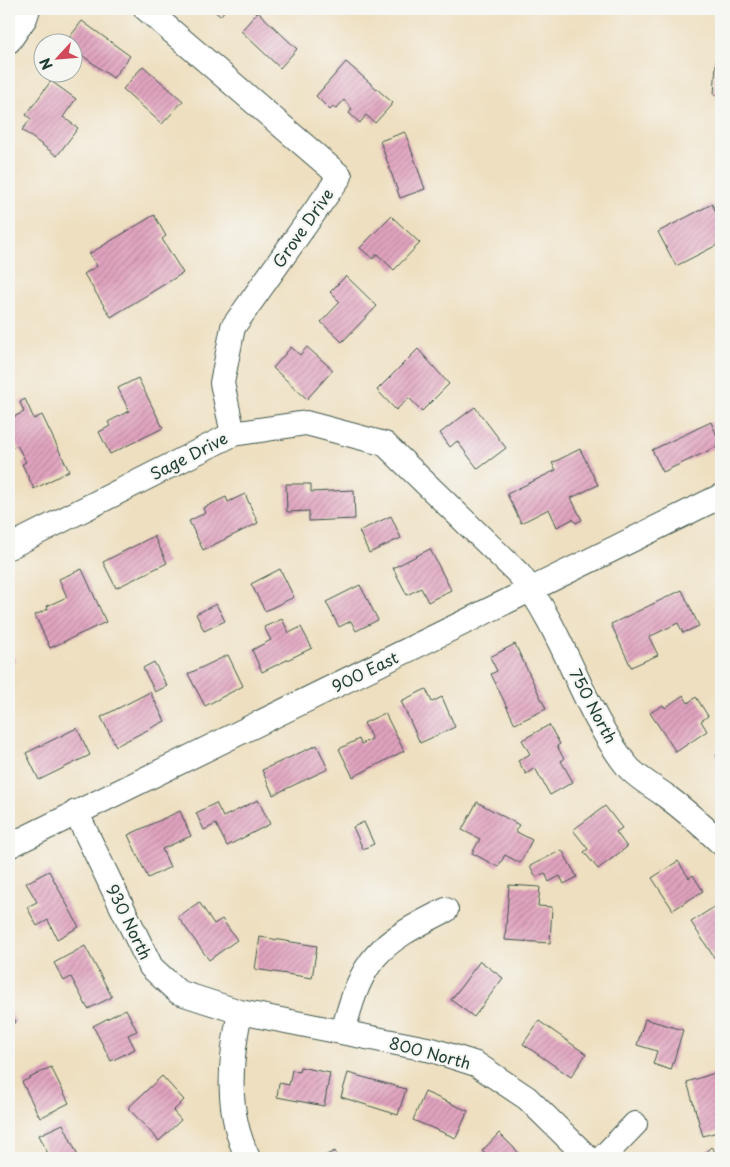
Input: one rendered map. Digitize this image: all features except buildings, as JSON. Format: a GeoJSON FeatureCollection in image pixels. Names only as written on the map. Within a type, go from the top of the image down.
{"type":"FeatureCollection","features":[{"type":"Feature","properties":{"kind":"street"},"geometry":{"type":"LineString","coordinates":[[9,41],[25,18],[28,9]]}},
{"type":"Feature","properties":{"kind":"street","name":"Grove Drive"},"geometry":{"type":"LineString","coordinates":[[146,9],[340,176],[233,327],[222,384],[233,434]]}},
{"type":"Feature","properties":{"kind":"street","name":"Sage Drive"},"geometry":{"type":"LineString","coordinates":[[10,544],[233,434],[306,423],[385,444],[519,574],[532,590]]}},
{"type":"Feature","properties":{"kind":"street","name":"900 East"},"geometry":{"type":"LineString","coordinates":[[9,846],[721,496]]}},
{"type":"Feature","properties":{"kind":"street","name":"750 North"},"geometry":{"type":"LineString","coordinates":[[532,590],[547,616],[600,726],[628,768],[692,816],[721,843]]}},
{"type":"Feature","properties":{"kind":"street","name":"930 North"},"geometry":{"type":"LineString","coordinates":[[76,812],[151,967],[178,992],[240,1012]]}},
{"type":"Feature","properties":{"kind":"street"},"geometry":{"type":"LineString","coordinates":[[343,1032],[352,994],[369,962],[386,943],[408,929],[446,910]]}},
{"type":"Feature","properties":{"kind":"street"},"geometry":{"type":"LineString","coordinates":[[240,1012],[232,1057],[230,1091],[237,1127],[248,1158]]}},
{"type":"Feature","properties":{"kind":"street","name":"800 North"},"geometry":{"type":"LineString","coordinates":[[240,1012],[432,1050],[476,1064],[526,1098],[588,1158]]}},
{"type":"Feature","properties":{"kind":"street"},"geometry":{"type":"LineString","coordinates":[[602,1158],[635,1124]]}}]}
